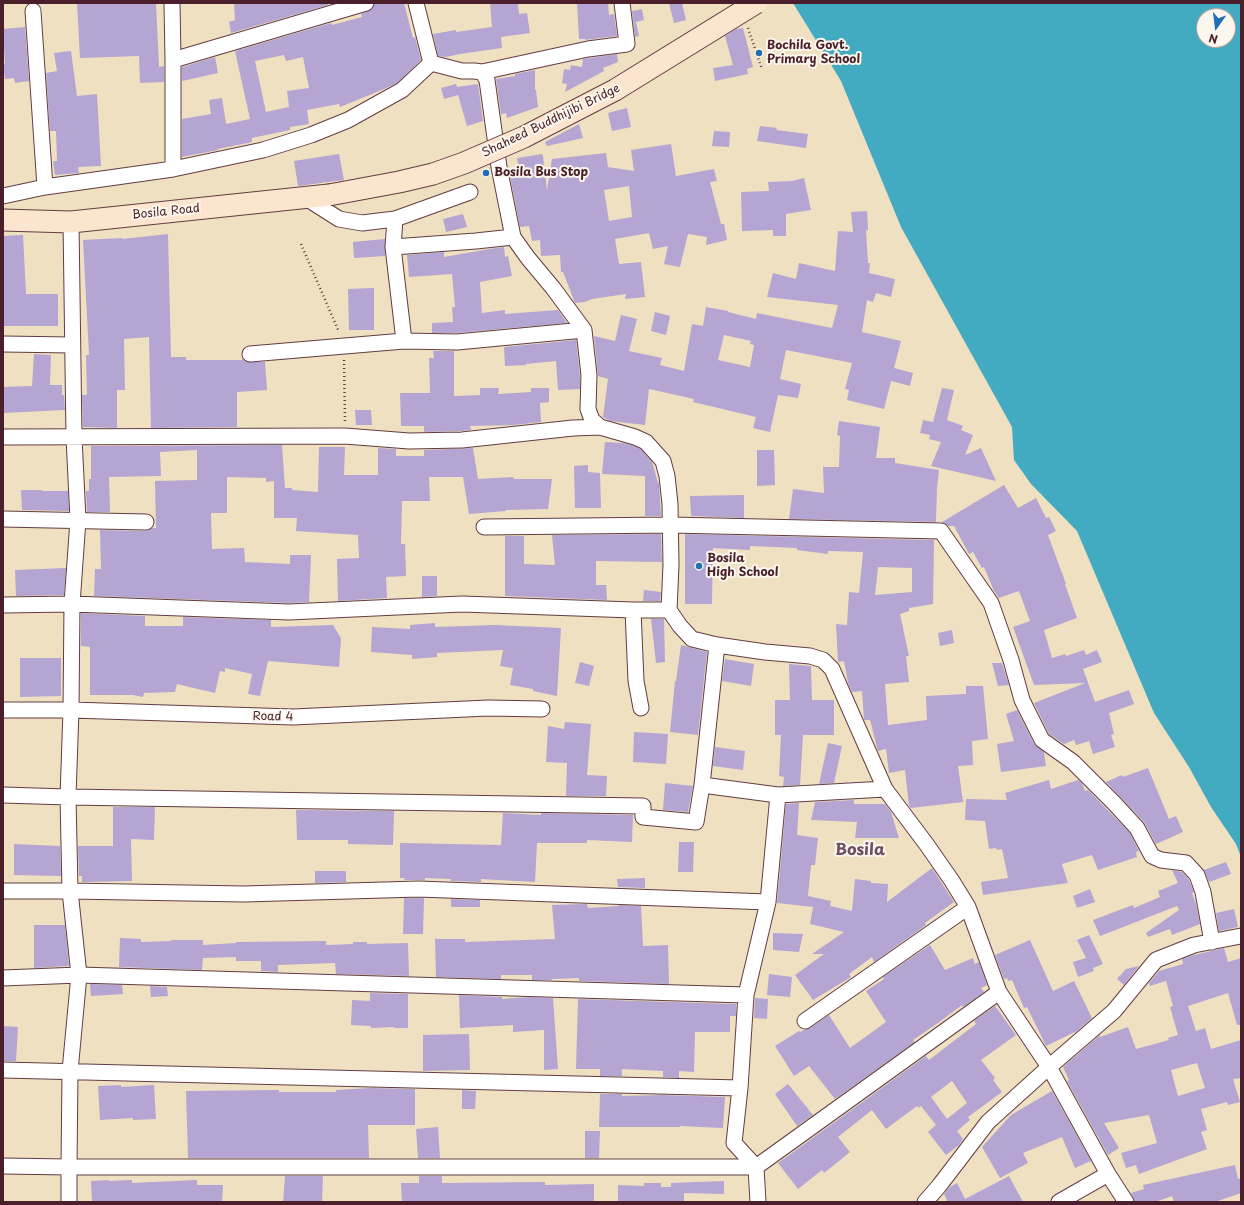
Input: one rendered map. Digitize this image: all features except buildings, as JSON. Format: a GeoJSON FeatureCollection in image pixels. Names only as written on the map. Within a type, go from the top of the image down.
{"type":"FeatureCollection","features":[{"type":"Feature","properties":{"kind":"main road","name":"Shaheed Buddhijibi Bridge"},"geometry":{"type":"LineString","coordinates":[[329,195],[433,174],[464,163],[524,137],[615,90],[756,3]]}},
{"type":"Feature","properties":{"kind":"main road","name":"Bosila Road"},"geometry":{"type":"LineString","coordinates":[[3,220],[71,222],[329,195]]}},
{"type":"Feature","properties":{"kind":"street"},"geometry":{"type":"LineString","coordinates":[[172,3],[173,169]]}},
{"type":"Feature","properties":{"kind":"street"},"geometry":{"type":"LineString","coordinates":[[173,60],[366,3]]}},
{"type":"Feature","properties":{"kind":"street"},"geometry":{"type":"LineString","coordinates":[[416,3],[431,63]]}},
{"type":"Feature","properties":{"kind":"street"},"geometry":{"type":"LineString","coordinates":[[431,63],[462,71],[482,72],[588,49],[627,44],[622,3]]}},
{"type":"Feature","properties":{"kind":"street"},"geometry":{"type":"LineString","coordinates":[[33,11],[45,187]]}},
{"type":"Feature","properties":{"kind":"street"},"geometry":{"type":"LineString","coordinates":[[3,196],[45,187],[173,169],[263,150],[311,136],[348,120],[402,90],[431,63]]}},
{"type":"Feature","properties":{"kind":"street"},"geometry":{"type":"LineString","coordinates":[[482,72],[487,80],[499,166],[513,237],[528,258],[574,314],[584,330],[589,375],[588,409],[592,420],[600,427]]}},
{"type":"Feature","properties":{"kind":"street"},"geometry":{"type":"LineString","coordinates":[[306,198],[339,219],[362,223],[395,219],[470,192]]}},
{"type":"Feature","properties":{"kind":"street"},"geometry":{"type":"LineString","coordinates":[[395,219],[393,247],[404,341]]}},
{"type":"Feature","properties":{"kind":"street"},"geometry":{"type":"LineString","coordinates":[[69,1202],[70,1071],[79,976],[70,891],[68,797],[72,710],[72,604],[78,520],[74,437],[71,222]]}},
{"type":"Feature","properties":{"kind":"street"},"geometry":{"type":"LineString","coordinates":[[393,247],[513,237]]}},
{"type":"Feature","properties":{"kind":"street"},"geometry":{"type":"LineString","coordinates":[[250,354],[404,341],[457,342],[584,330]]}},
{"type":"Feature","properties":{"kind":"street"},"geometry":{"type":"LineString","coordinates":[[3,344],[72,345]]}},
{"type":"Feature","properties":{"kind":"street"},"geometry":{"type":"LineString","coordinates":[[3,437],[345,436],[409,441],[462,440],[573,428],[600,427],[635,437],[646,442],[663,461],[667,476],[671,525],[669,610],[680,626],[692,639],[765,652],[810,656],[823,660],[832,669],[885,788],[927,845],[968,908],[999,992],[1049,1067],[1108,1174],[1126,1202]]}},
{"type":"Feature","properties":{"kind":"street"},"geometry":{"type":"LineString","coordinates":[[3,519],[146,522]]}},
{"type":"Feature","properties":{"kind":"street"},"geometry":{"type":"LineString","coordinates":[[484,527],[671,525],[941,531],[991,603],[1011,660],[1022,700],[1042,740],[1073,762],[1115,804],[1137,828],[1152,856],[1161,860],[1186,863],[1197,875],[1203,892],[1212,942]]}},
{"type":"Feature","properties":{"kind":"street"},"geometry":{"type":"LineString","coordinates":[[3,605],[72,604],[289,612],[462,604],[669,610]]}},
{"type":"Feature","properties":{"kind":"street"},"geometry":{"type":"LineString","coordinates":[[633,610],[636,681],[641,708]]}},
{"type":"Feature","properties":{"kind":"street"},"geometry":{"type":"LineString","coordinates":[[3,795],[643,806],[643,817],[696,822],[702,785],[717,644]]}},
{"type":"Feature","properties":{"kind":"street","name":"Road 4"},"geometry":{"type":"LineString","coordinates":[[3,710],[72,710],[293,717],[488,708],[542,709]]}},
{"type":"Feature","properties":{"kind":"street"},"geometry":{"type":"LineString","coordinates":[[702,785],[778,795],[885,788]]}},
{"type":"Feature","properties":{"kind":"street"},"geometry":{"type":"LineString","coordinates":[[758,1202],[756,1167],[734,1143],[740,1088],[746,995],[768,902],[778,795]]}},
{"type":"Feature","properties":{"kind":"street"},"geometry":{"type":"LineString","coordinates":[[3,892],[70,891],[244,894],[419,890],[768,902]]}},
{"type":"Feature","properties":{"kind":"street"},"geometry":{"type":"LineString","coordinates":[[805,1021],[968,908]]}},
{"type":"Feature","properties":{"kind":"street"},"geometry":{"type":"LineString","coordinates":[[925,1202],[988,1122],[1114,1011],[1156,960],[1194,945],[1241,936]]}},
{"type":"Feature","properties":{"kind":"street"},"geometry":{"type":"LineString","coordinates":[[3,978],[79,976],[746,995]]}},
{"type":"Feature","properties":{"kind":"street"},"geometry":{"type":"LineString","coordinates":[[3,1166],[756,1167],[999,992]]}},
{"type":"Feature","properties":{"kind":"street"},"geometry":{"type":"LineString","coordinates":[[3,1070],[740,1088]]}},
{"type":"Feature","properties":{"kind":"street"},"geometry":{"type":"LineString","coordinates":[[1058,1202],[1108,1174]]}},
{"type":"Feature","properties":{"kind":"path"},"geometry":{"type":"LineString","coordinates":[[747,25],[762,69]]}},
{"type":"Feature","properties":{"kind":"water"},"geometry":{"type":"Polygon","coordinates":[[[793,3],[1241,3],[1241,857],[1236,844],[1211,807],[1189,767],[1154,713],[1077,531],[1031,484],[1014,460],[1012,427],[901,227],[841,81],[793,3]]]}},
{"type":"Feature","properties":{"kind":"place","name":"Bochila Govt. Primary School"},"geometry":{"type":"Point","coordinates":[759,53]}},
{"type":"Feature","properties":{"kind":"place","name":"Bosila Bus Stop"},"geometry":{"type":"Point","coordinates":[486,173]}},
{"type":"Feature","properties":{"kind":"place","name":"Bosila High School"},"geometry":{"type":"Point","coordinates":[699,566]}},
{"type":"Feature","properties":{"kind":"district","name":"Bosila"},"geometry":{"type":"Point","coordinates":[860,851]}}]}
